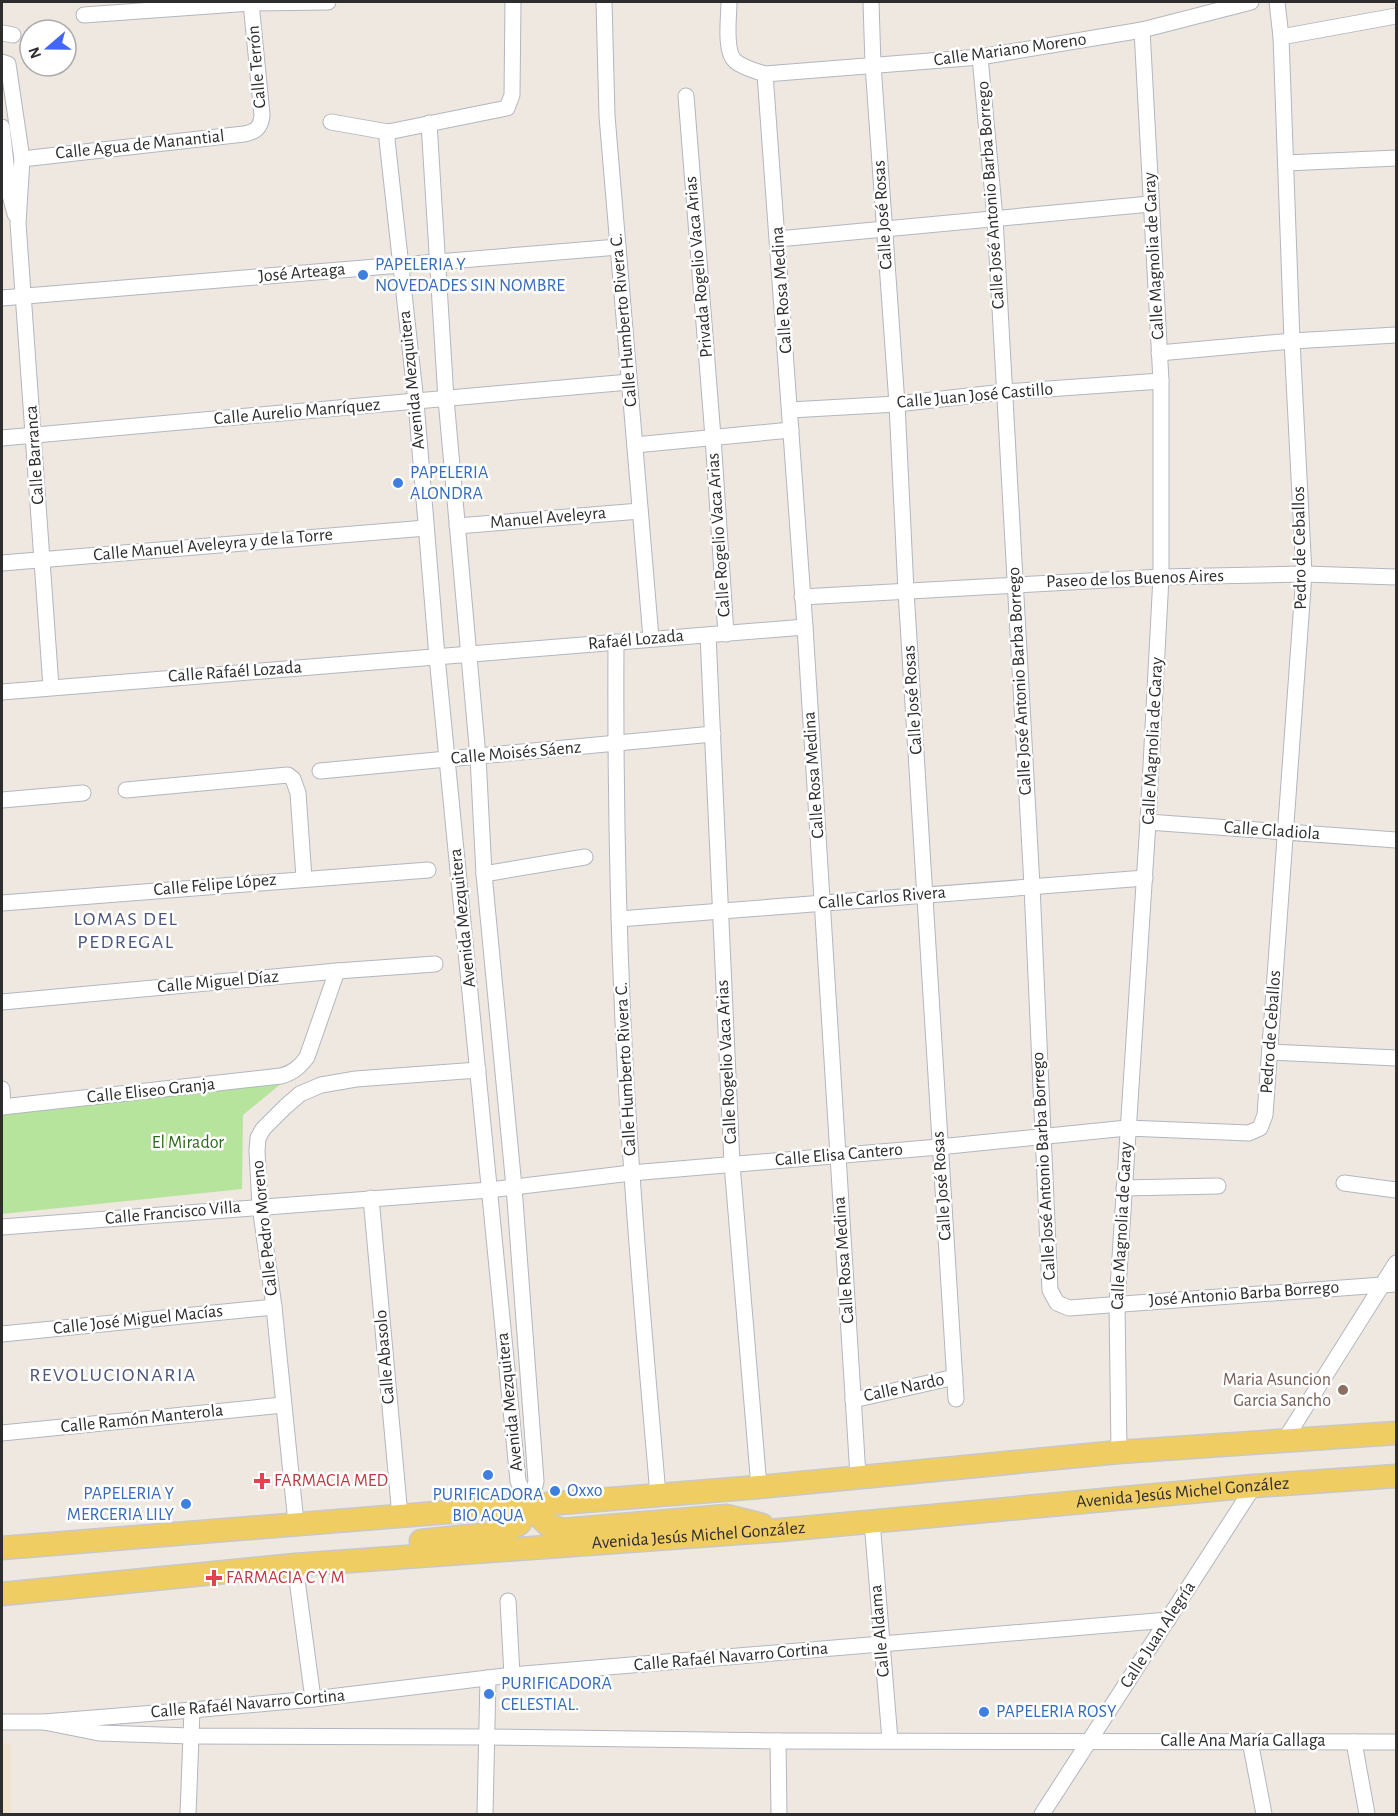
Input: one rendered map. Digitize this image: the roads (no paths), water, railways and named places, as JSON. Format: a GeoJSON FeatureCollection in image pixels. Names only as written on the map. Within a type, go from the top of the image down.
{"type":"FeatureCollection","features":[{"type":"Feature","properties":{"kind":"main road"},"geometry":{"type":"LineString","coordinates":[[2,1548],[296,1523],[530,1507],[1119,1452],[1396,1433]]}},
{"type":"Feature","properties":{"kind":"main road","name":"Avenida Jesús Michel González"},"geometry":{"type":"LineString","coordinates":[[2,1594],[295,1565],[781,1530],[1254,1486],[1396,1476]]}},
{"type":"Feature","properties":{"kind":"main road"},"geometry":{"type":"LineString","coordinates":[[530,1507],[548,1525],[563,1530],[727,1516],[781,1530]]}},
{"type":"Feature","properties":{"kind":"main road"},"geometry":{"type":"LineString","coordinates":[[295,1565],[349,1548],[499,1533],[519,1524],[530,1507]]}},
{"type":"Feature","properties":{"kind":"street"},"geometry":{"type":"LineString","coordinates":[[84,15],[251,3],[328,2]]}},
{"type":"Feature","properties":{"kind":"street"},"geometry":{"type":"LineString","coordinates":[[331,122],[388,132],[498,111],[510,106],[513,95],[513,2]]}},
{"type":"Feature","properties":{"kind":"street","name":"Calle Humberto Rivera C."},"geometry":{"type":"LineString","coordinates":[[604,2],[607,116],[651,638]]}},
{"type":"Feature","properties":{"kind":"street"},"geometry":{"type":"LineString","coordinates":[[729,2],[728,46],[731,56],[738,63],[765,74]]}},
{"type":"Feature","properties":{"kind":"street","name":"Calle José Rosas"},"geometry":{"type":"LineString","coordinates":[[871,2],[873,65],[897,404],[906,591],[956,1399]]}},
{"type":"Feature","properties":{"kind":"street","name":"Calle Mariano Moreno"},"geometry":{"type":"LineString","coordinates":[[765,74],[980,57],[1142,30],[1251,2]]}},
{"type":"Feature","properties":{"kind":"street","name":"Pedro de Ceballos"},"geometry":{"type":"LineString","coordinates":[[1260,1128],[1265,1116],[1304,574],[1292,341],[1281,37],[1277,2]]}},
{"type":"Feature","properties":{"kind":"street","name":"Calle Terrón"},"geometry":{"type":"LineString","coordinates":[[251,3],[262,115],[257,129]]}},
{"type":"Feature","properties":{"kind":"street"},"geometry":{"type":"LineString","coordinates":[[1281,37],[1396,15]]}},
{"type":"Feature","properties":{"kind":"street","name":"Calle Magnolia de Garay"},"geometry":{"type":"LineString","coordinates":[[1119,1452],[1117,1304],[1145,878],[1161,577],[1161,381],[1142,30]]}},
{"type":"Feature","properties":{"kind":"street","name":"Calle José Antonio Barba Borrego"},"geometry":{"type":"LineString","coordinates":[[980,57],[995,218],[1032,886],[1050,1290],[1057,1303]]}},
{"type":"Feature","properties":{"kind":"street","name":"Calle Barranca"},"geometry":{"type":"LineString","coordinates":[[2,62],[8,64],[21,159],[18,223],[51,687]]}},
{"type":"Feature","properties":{"kind":"street","name":"Calle Rosa Medina"},"geometry":{"type":"LineString","coordinates":[[765,74],[805,627],[858,1476]]}},
{"type":"Feature","properties":{"kind":"street","name":"Privada Rogelio Vaca Arias"},"geometry":{"type":"LineString","coordinates":[[686,96],[713,437]]}},
{"type":"Feature","properties":{"kind":"street","name":"Avenida Mezquitera"},"geometry":{"type":"LineString","coordinates":[[429,123],[446,399],[478,757],[484,874],[514,1187],[536,1481],[530,1507]]}},
{"type":"Feature","properties":{"kind":"street","name":"Calle Barranca"},"geometry":{"type":"LineString","coordinates":[[2,127],[3,159],[18,223]]}},
{"type":"Feature","properties":{"kind":"street","name":"Calle Agua de Manantial"},"geometry":{"type":"LineString","coordinates":[[21,159],[244,134],[257,129]]}},
{"type":"Feature","properties":{"kind":"street","name":"Avenida Mezquitera"},"geometry":{"type":"LineString","coordinates":[[388,132],[416,402],[437,657],[518,1481],[530,1507]]}},
{"type":"Feature","properties":{"kind":"street"},"geometry":{"type":"LineString","coordinates":[[1286,163],[1396,158]]}},
{"type":"Feature","properties":{"kind":"street"},"geometry":{"type":"LineString","coordinates":[[778,239],[1150,204]]}},
{"type":"Feature","properties":{"kind":"street","name":"José Arteaga"},"geometry":{"type":"LineString","coordinates":[[2,298],[618,247]]}},
{"type":"Feature","properties":{"kind":"street"},"geometry":{"type":"LineString","coordinates":[[1159,353],[1292,341],[1396,335]]}},
{"type":"Feature","properties":{"kind":"street","name":"Calle Juan José Castillo"},"geometry":{"type":"LineString","coordinates":[[790,410],[897,404],[1004,392],[1161,381]]}},
{"type":"Feature","properties":{"kind":"street","name":"Calle Aurelio Manríquez"},"geometry":{"type":"LineString","coordinates":[[2,438],[629,382]]}},
{"type":"Feature","properties":{"kind":"street"},"geometry":{"type":"LineString","coordinates":[[634,445],[791,429]]}},
{"type":"Feature","properties":{"kind":"street","name":"Calle Rogelio Vaca Arias"},"geometry":{"type":"LineString","coordinates":[[713,437],[726,634]]}},
{"type":"Feature","properties":{"kind":"street","name":"Manuel Aveleyra"},"geometry":{"type":"LineString","coordinates":[[457,526],[640,511]]}},
{"type":"Feature","properties":{"kind":"street","name":"Calle Manuel Aveleyra y de la Torre"},"geometry":{"type":"LineString","coordinates":[[2,563],[426,528]]}},
{"type":"Feature","properties":{"kind":"street","name":"Paseo de los Buenos Aires"},"geometry":{"type":"LineString","coordinates":[[802,597],[1161,577],[1304,574],[1396,577]]}},
{"type":"Feature","properties":{"kind":"street","name":"Rafaél Lozada"},"geometry":{"type":"LineString","coordinates":[[468,654],[805,627]]}},
{"type":"Feature","properties":{"kind":"street","name":"Calle Rogelio Vaca Arias"},"geometry":{"type":"LineString","coordinates":[[708,635],[732,1164],[759,1487]]}},
{"type":"Feature","properties":{"kind":"street","name":"Calle Humberto Rivera C."},"geometry":{"type":"LineString","coordinates":[[616,642],[615,744],[619,919],[632,1173],[658,1495]]}},
{"type":"Feature","properties":{"kind":"street","name":"Calle Rafaél Lozada"},"geometry":{"type":"LineString","coordinates":[[2,692],[468,654]]}},
{"type":"Feature","properties":{"kind":"street","name":"Calle Moisés Sáenz"},"geometry":{"type":"LineString","coordinates":[[320,771],[713,735]]}},
{"type":"Feature","properties":{"kind":"street"},"geometry":{"type":"LineString","coordinates":[[126,790],[288,775],[293,779],[298,793],[304,878]]}},
{"type":"Feature","properties":{"kind":"street"},"geometry":{"type":"LineString","coordinates":[[2,800],[83,793]]}},
{"type":"Feature","properties":{"kind":"street","name":"Calle Gladiola"},"geometry":{"type":"LineString","coordinates":[[1148,822],[1396,840]]}},
{"type":"Feature","properties":{"kind":"street"},"geometry":{"type":"LineString","coordinates":[[484,874],[585,856]]}},
{"type":"Feature","properties":{"kind":"street","name":"Calle Felipe López"},"geometry":{"type":"LineString","coordinates":[[2,903],[428,870]]}},
{"type":"Feature","properties":{"kind":"street","name":"Calle Carlos Rivera"},"geometry":{"type":"LineString","coordinates":[[619,919],[1145,878]]}},
{"type":"Feature","properties":{"kind":"street","name":"Calle Miguel Díaz"},"geometry":{"type":"LineString","coordinates":[[2,1002],[435,964]]}},
{"type":"Feature","properties":{"kind":"street","name":"Calle Eliseo Granja"},"geometry":{"type":"LineString","coordinates":[[2,1107],[281,1076],[290,1073],[298,1068],[307,1057],[337,971]]}},
{"type":"Feature","properties":{"kind":"street"},"geometry":{"type":"LineString","coordinates":[[1270,1052],[1396,1058]]}},
{"type":"Feature","properties":{"kind":"street","name":"Calle Pedro Moreno"},"geometry":{"type":"LineString","coordinates":[[296,1523],[274,1307],[260,1206],[258,1138],[271,1120],[300,1094],[321,1084],[356,1079],[478,1070]]}},
{"type":"Feature","properties":{"kind":"street"},"geometry":{"type":"LineString","coordinates":[[2,1089],[2,1107]]}},
{"type":"Feature","properties":{"kind":"street","name":"Calle Elisa Cantero"},"geometry":{"type":"LineString","coordinates":[[489,1190],[632,1173],[939,1147],[1127,1128],[1249,1133],[1260,1128]]}},
{"type":"Feature","properties":{"kind":"street"},"geometry":{"type":"LineString","coordinates":[[1344,1183],[1396,1190]]}},
{"type":"Feature","properties":{"kind":"street"},"geometry":{"type":"LineString","coordinates":[[1124,1188],[1218,1186]]}},
{"type":"Feature","properties":{"kind":"street","name":"Calle Francisco Villa"},"geometry":{"type":"LineString","coordinates":[[2,1227],[489,1190]]}},
{"type":"Feature","properties":{"kind":"street","name":"Calle Abasolo"},"geometry":{"type":"LineString","coordinates":[[371,1198],[400,1515]]}},
{"type":"Feature","properties":{"kind":"street"},"geometry":{"type":"LineString","coordinates":[[1284,1441],[1390,1284],[1396,1263]]}},
{"type":"Feature","properties":{"kind":"street","name":"José Antonio Barba Borrego"},"geometry":{"type":"LineString","coordinates":[[1057,1303],[1069,1308],[1390,1284]]}},
{"type":"Feature","properties":{"kind":"street","name":"Calle José Miguel Macías"},"geometry":{"type":"LineString","coordinates":[[2,1334],[274,1307]]}},
{"type":"Feature","properties":{"kind":"street","name":"Calle Nardo"},"geometry":{"type":"LineString","coordinates":[[853,1400],[955,1377]]}},
{"type":"Feature","properties":{"kind":"street","name":"Calle Ramón Manterola"},"geometry":{"type":"LineString","coordinates":[[2,1433],[283,1405]]}},
{"type":"Feature","properties":{"kind":"street","name":"Calle Juan Alegría"},"geometry":{"type":"LineString","coordinates":[[1048,1812],[1090,1740],[1254,1486]]}},
{"type":"Feature","properties":{"kind":"street","name":"Calle Aldama"},"geometry":{"type":"LineString","coordinates":[[872,1521],[890,1740]]}},
{"type":"Feature","properties":{"kind":"street"},"geometry":{"type":"LineString","coordinates":[[295,1565],[313,1699]]}},
{"type":"Feature","properties":{"kind":"street"},"geometry":{"type":"LineString","coordinates":[[508,1601],[512,1675]]}},
{"type":"Feature","properties":{"kind":"street","name":"Calle Rafaél Navarro Cortina"},"geometry":{"type":"LineString","coordinates":[[2,1722],[44,1722],[192,1710],[313,1699],[512,1675],[1168,1620]]}},
{"type":"Feature","properties":{"kind":"street"},"geometry":{"type":"LineString","coordinates":[[485,1815],[488,1678]]}},
{"type":"Feature","properties":{"kind":"street"},"geometry":{"type":"LineString","coordinates":[[188,1815],[192,1710]]}},
{"type":"Feature","properties":{"kind":"street","name":"Calle Rafaél Navarro Cortina"},"geometry":{"type":"LineString","coordinates":[[44,1722],[99,1733],[191,1736],[778,1741],[1090,1740]]}},
{"type":"Feature","properties":{"kind":"street","name":"Calle Ana María Gallaga"},"geometry":{"type":"LineString","coordinates":[[1090,1740],[1396,1742]]}},
{"type":"Feature","properties":{"kind":"street"},"geometry":{"type":"LineString","coordinates":[[778,1741],[779,1815]]}},
{"type":"Feature","properties":{"kind":"street"},"geometry":{"type":"LineString","coordinates":[[1250,1741],[1264,1815]]}},
{"type":"Feature","properties":{"kind":"street"},"geometry":{"type":"LineString","coordinates":[[1354,1742],[1367,1815]]}},
{"type":"Feature","properties":{"kind":"place","name":"PAPELERIA Y NOVEDADES SIN NOMBRE"},"geometry":{"type":"Point","coordinates":[363,275]}},
{"type":"Feature","properties":{"kind":"place","name":"PAPELERIA ALONDRA"},"geometry":{"type":"Point","coordinates":[398,483]}},
{"type":"Feature","properties":{"kind":"place","name":"Maria Asuncion Garcia Sancho"},"geometry":{"type":"Point","coordinates":[1343,1390]}},
{"type":"Feature","properties":{"kind":"place","name":"PURIFICADORA BIO AQUA"},"geometry":{"type":"Point","coordinates":[488,1475]}},
{"type":"Feature","properties":{"kind":"place","name":"FARMACIA MED"},"geometry":{"type":"Point","coordinates":[262,1481]}},
{"type":"Feature","properties":{"kind":"place","name":"Oxxo"},"geometry":{"type":"Point","coordinates":[555,1491]}},
{"type":"Feature","properties":{"kind":"place","name":"PAPELERIA Y MERCERIA LILY"},"geometry":{"type":"Point","coordinates":[186,1504]}},
{"type":"Feature","properties":{"kind":"place","name":"FARMACIA C Y M"},"geometry":{"type":"Point","coordinates":[214,1578]}},
{"type":"Feature","properties":{"kind":"place","name":"PURIFICADORA CELESTIAL."},"geometry":{"type":"Point","coordinates":[489,1694]}},
{"type":"Feature","properties":{"kind":"place","name":"PAPELERIA ROSY"},"geometry":{"type":"Point","coordinates":[984,1712]}},
{"type":"Feature","properties":{"kind":"district","name":"LOMAS DEL PEDREGAL"},"geometry":{"type":"Point","coordinates":[126,930]}},
{"type":"Feature","properties":{"kind":"district","name":"REVOLUCIONARIA"},"geometry":{"type":"Point","coordinates":[113,1375]}},
{"type":"Feature","properties":{"kind":"park label","name":"El Mirador"},"geometry":{"type":"Point","coordinates":[188,1143]}}]}
